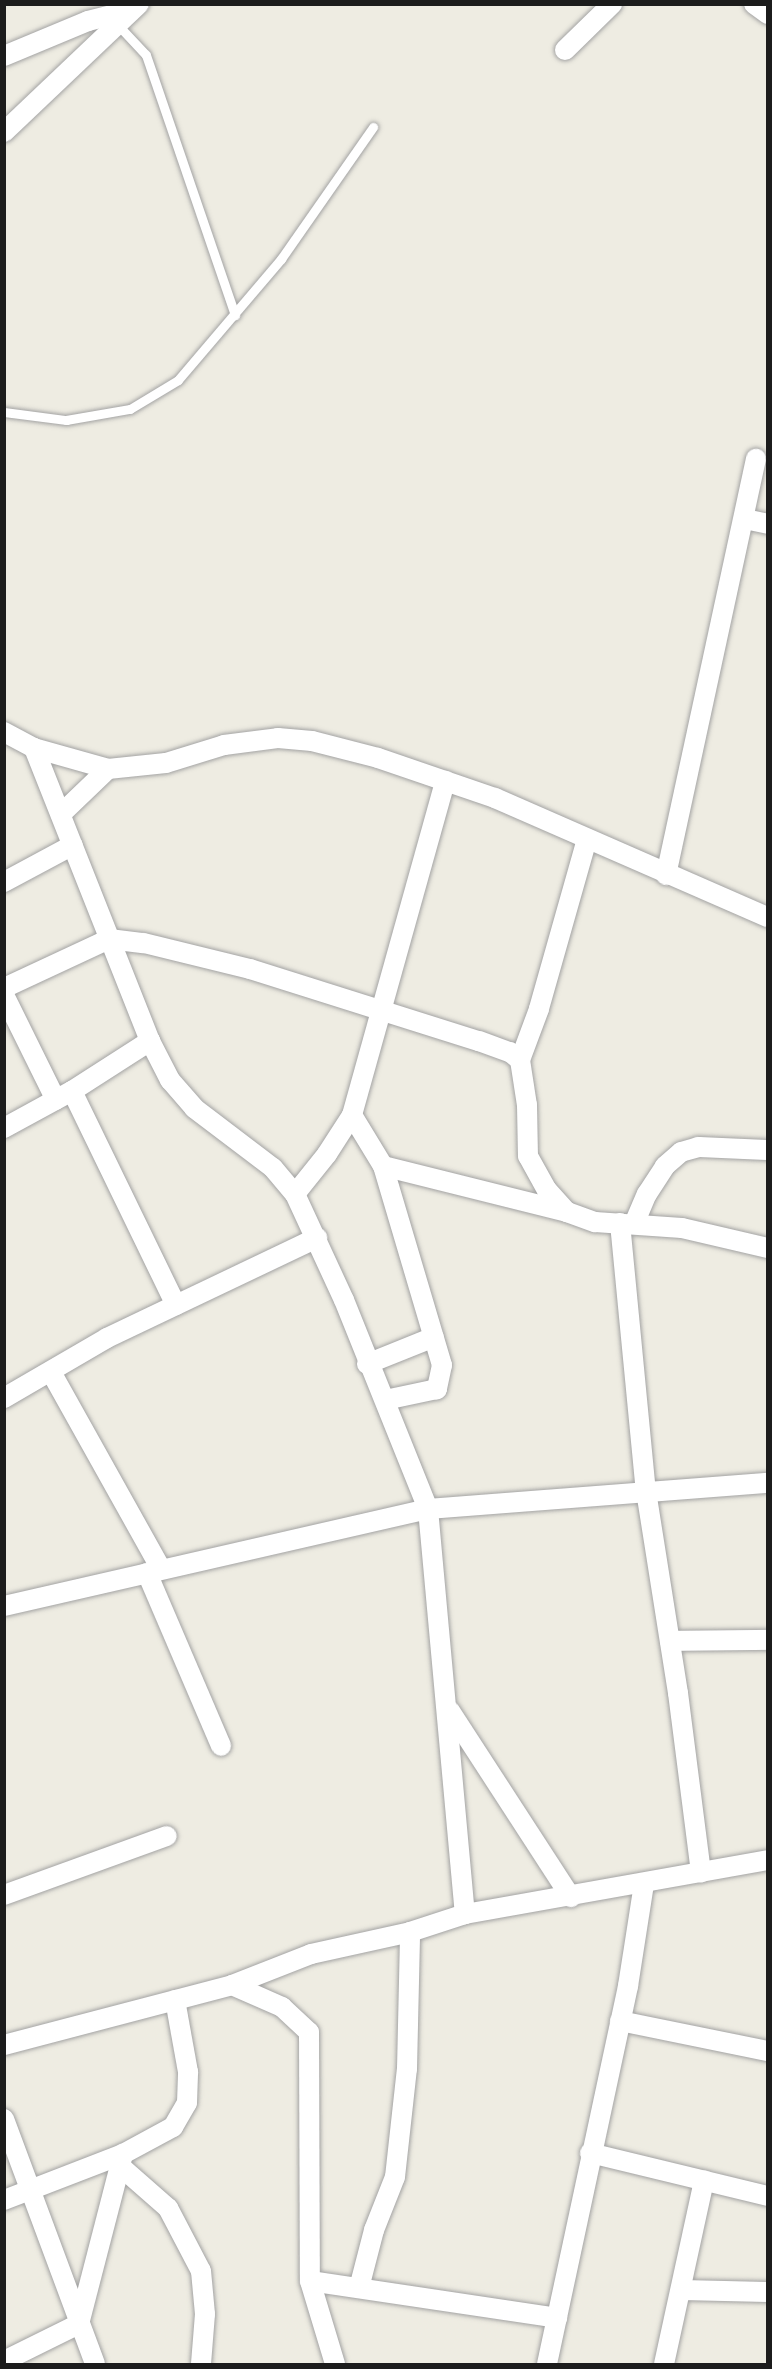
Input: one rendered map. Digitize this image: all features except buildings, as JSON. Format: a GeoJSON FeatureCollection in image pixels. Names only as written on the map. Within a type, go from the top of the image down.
{"type":"FeatureCollection","features":[{"type":"Feature","properties":{"kind":"street"},"geometry":{"type":"LineString","coordinates":[[565,50],[612,4]]}},
{"type":"Feature","properties":{"kind":"street"},"geometry":{"type":"LineString","coordinates":[[754,4],[768,14]]}},
{"type":"Feature","properties":{"kind":"street"},"geometry":{"type":"LineString","coordinates":[[4,132],[135,7]]}},
{"type":"Feature","properties":{"kind":"street"},"geometry":{"type":"LineString","coordinates":[[4,56],[88,21],[135,7]]}},
{"type":"Feature","properties":{"kind":"street"},"geometry":{"type":"LineString","coordinates":[[666,875],[745,519],[756,459]]}},
{"type":"Feature","properties":{"kind":"street"},"geometry":{"type":"LineString","coordinates":[[745,519],[768,524]]}},
{"type":"Feature","properties":{"kind":"street"},"geometry":{"type":"LineString","coordinates":[[4,732],[34,748],[108,769],[166,763],[224,745],[278,738],[312,741],[356,752],[495,798],[666,875],[768,917]]}},
{"type":"Feature","properties":{"kind":"street"},"geometry":{"type":"LineString","coordinates":[[34,748],[150,1041],[170,1080],[194,1107],[273,1168],[295,1194],[317,1238],[428,1509],[465,1914]]}},
{"type":"Feature","properties":{"kind":"street"},"geometry":{"type":"LineString","coordinates":[[61,814],[108,769]]}},
{"type":"Feature","properties":{"kind":"street"},"geometry":{"type":"LineString","coordinates":[[295,1194],[327,1154],[352,1115],[444,781]]}},
{"type":"Feature","properties":{"kind":"street"},"geometry":{"type":"LineString","coordinates":[[567,1212],[547,1190],[528,1156],[527,1105],[520,1060],[539,1010],[587,839]]}},
{"type":"Feature","properties":{"kind":"street"},"geometry":{"type":"LineString","coordinates":[[4,882],[73,845]]}},
{"type":"Feature","properties":{"kind":"street"},"geometry":{"type":"LineString","coordinates":[[4,988],[109,939],[144,943],[250,969],[489,1045],[520,1060]]}},
{"type":"Feature","properties":{"kind":"street"},"geometry":{"type":"LineString","coordinates":[[4,995],[64,1096],[176,1305]]}},
{"type":"Feature","properties":{"kind":"street"},"geometry":{"type":"LineString","coordinates":[[4,1128],[64,1096],[150,1041]]}},
{"type":"Feature","properties":{"kind":"street"},"geometry":{"type":"LineString","coordinates":[[352,1115],[383,1166],[442,1365],[437,1389],[385,1400]]}},
{"type":"Feature","properties":{"kind":"street"},"geometry":{"type":"LineString","coordinates":[[701,1873],[670,1641],[646,1491],[627,1224],[665,1166],[681,1152],[698,1147],[768,1150]]}},
{"type":"Feature","properties":{"kind":"street"},"geometry":{"type":"LineString","coordinates":[[383,1166],[567,1212],[595,1222],[682,1228],[768,1248]]}},
{"type":"Feature","properties":{"kind":"street"},"geometry":{"type":"LineString","coordinates":[[6,1393],[51,1372],[176,1305],[317,1238]]}},
{"type":"Feature","properties":{"kind":"street"},"geometry":{"type":"LineString","coordinates":[[367,1364],[434,1337]]}},
{"type":"Feature","properties":{"kind":"street"},"geometry":{"type":"LineString","coordinates":[[51,1372],[154,1571],[221,1746]]}},
{"type":"Feature","properties":{"kind":"street"},"geometry":{"type":"LineString","coordinates":[[4,1606],[428,1509],[768,1483]]}},
{"type":"Feature","properties":{"kind":"street"},"geometry":{"type":"LineString","coordinates":[[670,1641],[768,1640]]}},
{"type":"Feature","properties":{"kind":"street"},"geometry":{"type":"LineString","coordinates":[[448,1709],[571,1897]]}},
{"type":"Feature","properties":{"kind":"street"},"geometry":{"type":"LineString","coordinates":[[4,1895],[167,1836]]}},
{"type":"Feature","properties":{"kind":"street"},"geometry":{"type":"LineString","coordinates":[[4,2045],[232,1985],[311,1954],[410,1932],[465,1914],[645,1884],[768,1860]]}},
{"type":"Feature","properties":{"kind":"street"},"geometry":{"type":"LineString","coordinates":[[559,2364],[547,2364],[590,2153],[620,2021],[645,1884]]}},
{"type":"Feature","properties":{"kind":"street"},"geometry":{"type":"LineString","coordinates":[[359,2288],[374,2230],[395,2177],[406,2069],[410,1932]]}},
{"type":"Feature","properties":{"kind":"street"},"geometry":{"type":"LineString","coordinates":[[232,1985],[282,2007],[309,2032],[310,2281],[335,2364]]}},
{"type":"Feature","properties":{"kind":"street"},"geometry":{"type":"LineString","coordinates":[[4,2200],[29,2189],[122,2160],[173,2127],[187,2103],[188,2072],[175,2000]]}},
{"type":"Feature","properties":{"kind":"street"},"geometry":{"type":"LineString","coordinates":[[620,2021],[768,2050]]}},
{"type":"Feature","properties":{"kind":"street"},"geometry":{"type":"LineString","coordinates":[[4,2119],[79,2324],[96,2364]]}},
{"type":"Feature","properties":{"kind":"street"},"geometry":{"type":"LineString","coordinates":[[590,2153],[768,2196]]}},
{"type":"Feature","properties":{"kind":"street"},"geometry":{"type":"LineString","coordinates":[[4,2361],[79,2324],[122,2160]]}},
{"type":"Feature","properties":{"kind":"street"},"geometry":{"type":"LineString","coordinates":[[122,2160],[168,2208],[201,2271],[205,2314],[201,2364]]}},
{"type":"Feature","properties":{"kind":"street"},"geometry":{"type":"LineString","coordinates":[[664,2364],[704,2180]]}},
{"type":"Feature","properties":{"kind":"street"},"geometry":{"type":"LineString","coordinates":[[310,2281],[557,2318]]}},
{"type":"Feature","properties":{"kind":"street"},"geometry":{"type":"LineString","coordinates":[[681,2290],[768,2292]]}},
{"type":"Feature","properties":{"kind":"lane"},"geometry":{"type":"LineString","coordinates":[[117,24],[146,55],[235,315]]}},
{"type":"Feature","properties":{"kind":"lane"},"geometry":{"type":"LineString","coordinates":[[4,412],[66,420],[130,410],[178,380],[281,259],[372,127]]}}]}
